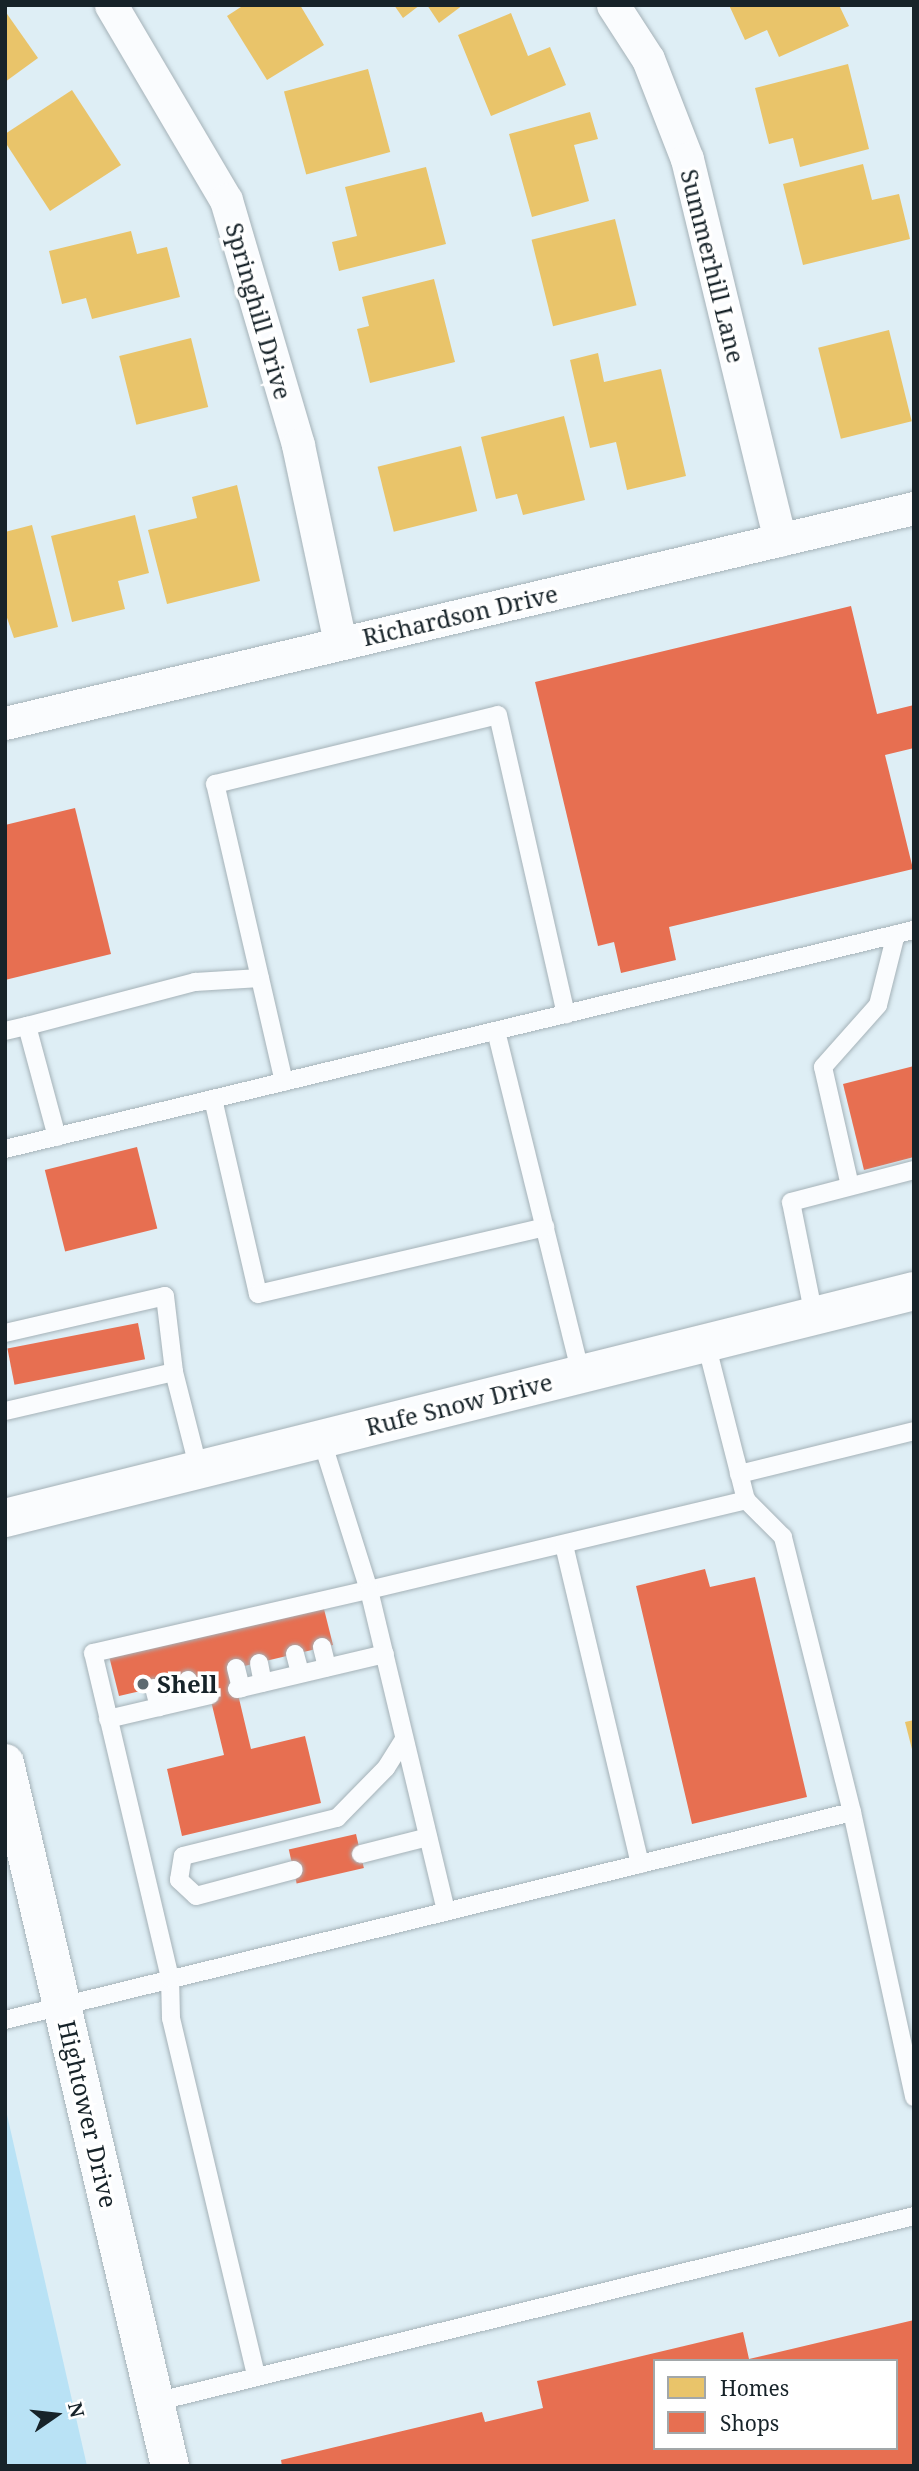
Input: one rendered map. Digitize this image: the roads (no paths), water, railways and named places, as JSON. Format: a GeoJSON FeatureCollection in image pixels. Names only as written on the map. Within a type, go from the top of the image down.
{"type":"FeatureCollection","features":[{"type":"Feature","properties":{"kind":"main road","name":"Rufe Snow Drive"},"geometry":{"type":"LineString","coordinates":[[5,1518],[914,1291]]}},
{"type":"Feature","properties":{"kind":"main road","name":"Hightower Drive"},"geometry":{"type":"LineString","coordinates":[[5,1762],[170,2466]]}},
{"type":"Feature","properties":{"kind":"street","name":"Springhill Drive"},"geometry":{"type":"LineString","coordinates":[[111,5],[226,200],[298,445],[340,643]]}},
{"type":"Feature","properties":{"kind":"street","name":"Summerhill Lane"},"geometry":{"type":"LineString","coordinates":[[613,5],[648,59],[687,159],[780,540]]}},
{"type":"Feature","properties":{"kind":"street","name":"Richardson Drive"},"geometry":{"type":"LineString","coordinates":[[5,723],[914,508]]}},
{"type":"Feature","properties":{"kind":"lane"},"geometry":{"type":"LineString","coordinates":[[284,1082],[215,784],[498,715],[566,1014]]}},
{"type":"Feature","properties":{"kind":"lane"},"geometry":{"type":"LineString","coordinates":[[5,1149],[914,930]]}},
{"type":"Feature","properties":{"kind":"lane"},"geometry":{"type":"LineString","coordinates":[[850,1186],[823,1067],[878,1005],[895,934]]}},
{"type":"Feature","properties":{"kind":"lane"},"geometry":{"type":"LineString","coordinates":[[5,1031],[195,982],[260,978]]}},
{"type":"Feature","properties":{"kind":"lane"},"geometry":{"type":"LineString","coordinates":[[27,1026],[57,1137]]}},
{"type":"Feature","properties":{"kind":"lane"},"geometry":{"type":"LineString","coordinates":[[496,1031],[581,1374]]}},
{"type":"Feature","properties":{"kind":"lane"},"geometry":{"type":"LineString","coordinates":[[213,1100],[258,1294],[545,1227]]}},
{"type":"Feature","properties":{"kind":"lane"},"geometry":{"type":"LineString","coordinates":[[814,1315],[791,1202],[914,1170]]}},
{"type":"Feature","properties":{"kind":"lane"},"geometry":{"type":"LineString","coordinates":[[5,1333],[165,1296],[174,1372],[199,1470]]}},
{"type":"Feature","properties":{"kind":"lane"},"geometry":{"type":"LineString","coordinates":[[706,1343],[746,1500],[783,1536],[852,1812],[914,2097]]}},
{"type":"Feature","properties":{"kind":"lane"},"geometry":{"type":"LineString","coordinates":[[5,1411],[174,1372]]}},
{"type":"Feature","properties":{"kind":"lane"},"geometry":{"type":"LineString","coordinates":[[739,1474],[914,1432]]}},
{"type":"Feature","properties":{"kind":"lane"},"geometry":{"type":"LineString","coordinates":[[321,1438],[369,1590],[446,1911]]}},
{"type":"Feature","properties":{"kind":"lane"},"geometry":{"type":"LineString","coordinates":[[256,2375],[172,2018],[170,1978],[93,1653],[249,1620],[746,1500]]}},
{"type":"Feature","properties":{"kind":"lane"},"geometry":{"type":"LineString","coordinates":[[564,1545],[640,1864]]}},
{"type":"Feature","properties":{"kind":"lane"},"geometry":{"type":"LineString","coordinates":[[322,1647],[327,1667]]}},
{"type":"Feature","properties":{"kind":"lane"},"geometry":{"type":"LineString","coordinates":[[295,1654],[300,1673]]}},
{"type":"Feature","properties":{"kind":"lane"},"geometry":{"type":"LineString","coordinates":[[236,1668],[239,1688],[384,1654]]}},
{"type":"Feature","properties":{"kind":"lane"},"geometry":{"type":"LineString","coordinates":[[259,1663],[263,1683]]}},
{"type":"Feature","properties":{"kind":"lane"},"geometry":{"type":"LineString","coordinates":[[108,1719],[201,1697],[188,1680]]}},
{"type":"Feature","properties":{"kind":"lane"},"geometry":{"type":"LineString","coordinates":[[154,1688],[159,1707]]}},
{"type":"Feature","properties":{"kind":"lane"},"geometry":{"type":"LineString","coordinates":[[179,1880],[183,1856],[337,1818],[386,1768],[404,1739]]}},
{"type":"Feature","properties":{"kind":"lane"},"geometry":{"type":"LineString","coordinates":[[5,2020],[852,1812]]}},
{"type":"Feature","properties":{"kind":"lane"},"geometry":{"type":"LineString","coordinates":[[361,1854],[428,1838]]}},
{"type":"Feature","properties":{"kind":"lane"},"geometry":{"type":"LineString","coordinates":[[179,1880],[197,1896],[294,1870]]}},
{"type":"Feature","properties":{"kind":"lane"},"geometry":{"type":"LineString","coordinates":[[149,1887],[179,1880]]}},
{"type":"Feature","properties":{"kind":"lane"},"geometry":{"type":"LineString","coordinates":[[155,2402],[256,2375],[914,2216]]}},
{"type":"Feature","properties":{"kind":"place","name":"Shell"},"geometry":{"type":"Point","coordinates":[143,1684]}}]}
